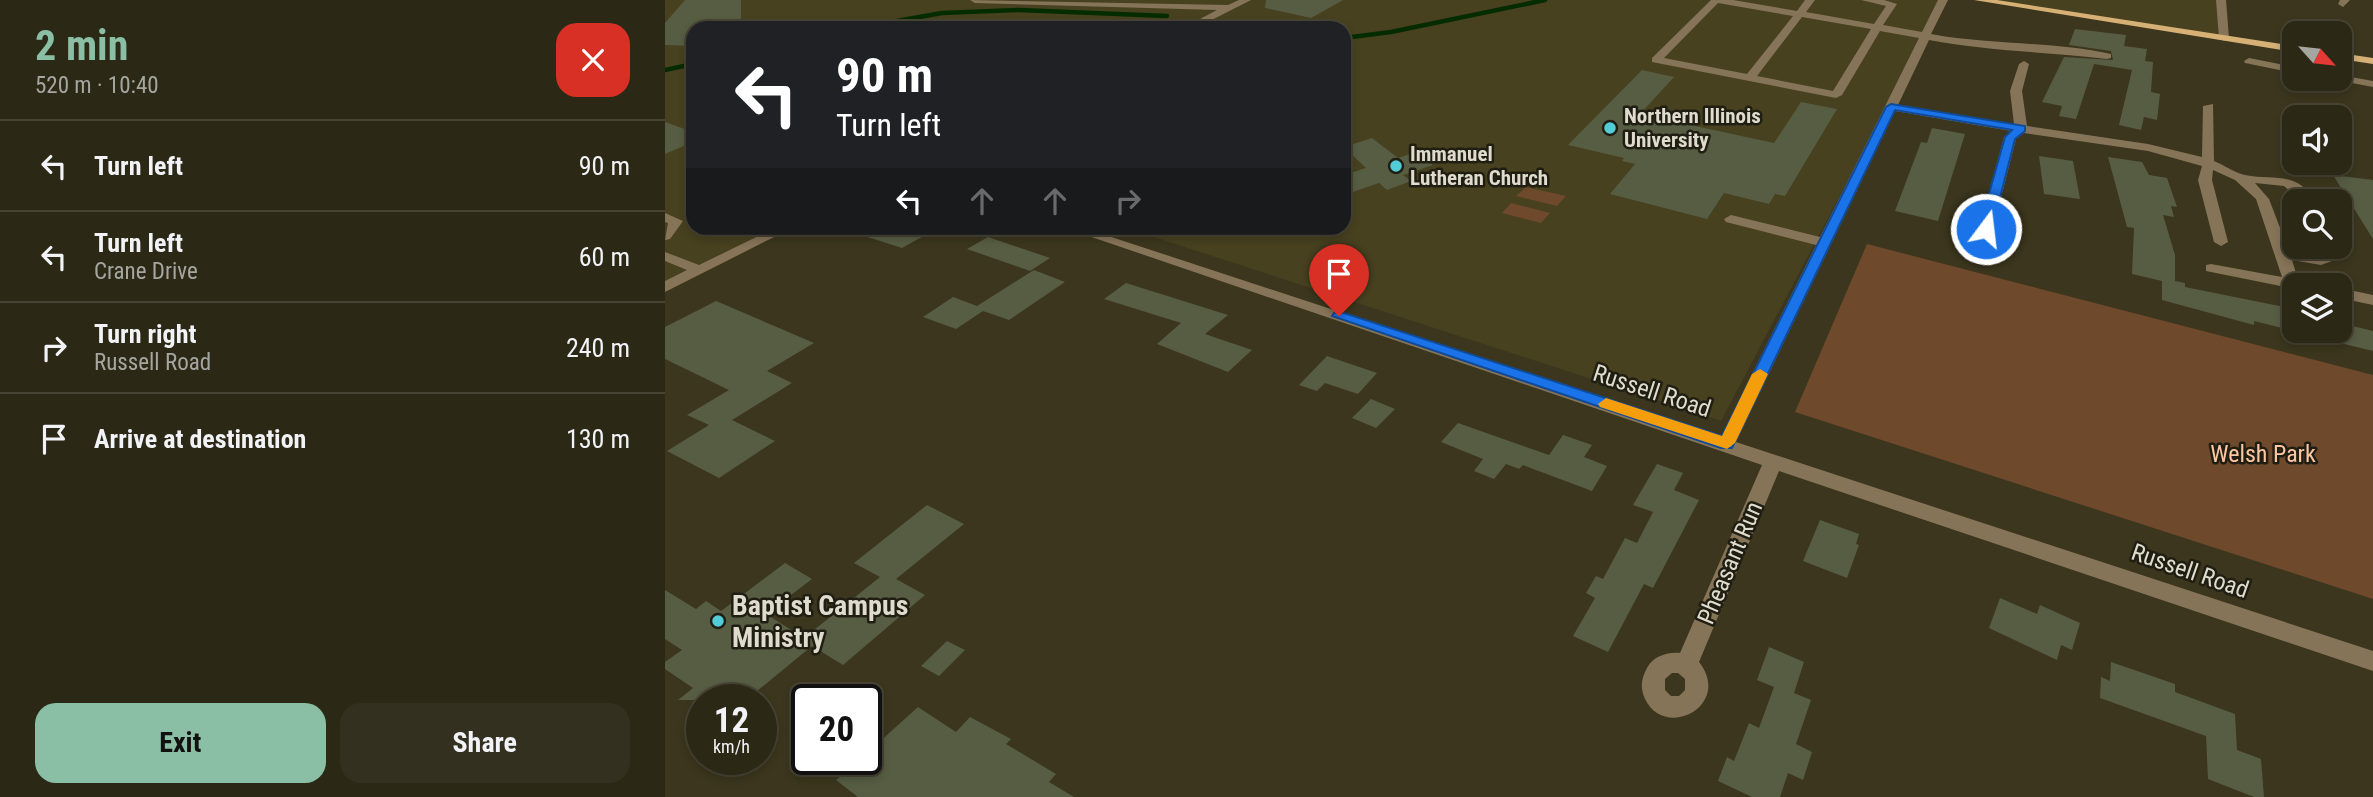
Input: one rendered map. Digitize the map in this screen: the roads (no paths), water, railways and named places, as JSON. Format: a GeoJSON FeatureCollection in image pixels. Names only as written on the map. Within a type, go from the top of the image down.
{"type":"FeatureCollection","features":[{"type":"Feature","properties":{"kind":"main road"},"geometry":{"type":"LineString","coordinates":[[1979,0],[2223,34],[2282,46]]}},
{"type":"Feature","properties":{"kind":"main road"},"geometry":{"type":"LineString","coordinates":[[2352,58],[2373,61]]}},
{"type":"Feature","properties":{"kind":"street"},"geometry":{"type":"LineString","coordinates":[[975,0],[1186,3],[1229,8]]}},
{"type":"Feature","properties":{"kind":"street"},"geometry":{"type":"LineString","coordinates":[[1202,21],[1245,0]]}},
{"type":"Feature","properties":{"kind":"street"},"geometry":{"type":"LineString","coordinates":[[1866,0],[1892,4],[1877,27],[1836,95],[1656,61],[1716,0],[1877,27],[1962,43],[2035,47],[2107,56]]}},
{"type":"Feature","properties":{"kind":"street"},"geometry":{"type":"LineString","coordinates":[[1749,79],[1811,0]]}},
{"type":"Feature","properties":{"kind":"street"},"geometry":{"type":"LineString","coordinates":[[1727,443],[1943,0]]}},
{"type":"Feature","properties":{"kind":"street"},"geometry":{"type":"LineString","coordinates":[[2221,0],[2223,34]]}},
{"type":"Feature","properties":{"kind":"street"},"geometry":{"type":"LineString","coordinates":[[2249,61],[2282,68]]}},
{"type":"Feature","properties":{"kind":"street"},"geometry":{"type":"LineString","coordinates":[[2021,129],[2016,92],[2024,64]]}},
{"type":"Feature","properties":{"kind":"street"},"geometry":{"type":"LineString","coordinates":[[2352,80],[2373,84]]}},
{"type":"Feature","properties":{"kind":"street"},"geometry":{"type":"LineString","coordinates":[[2209,106],[2208,164],[2205,180],[2221,242]]}},
{"type":"Feature","properties":{"kind":"street"},"geometry":{"type":"LineString","coordinates":[[1891,107],[2021,129],[2127,142],[2208,164],[2242,179],[2260,193],[2281,254],[2291,273]]}},
{"type":"Feature","properties":{"kind":"street"},"geometry":{"type":"LineString","coordinates":[[1986,229],[2010,137],[2021,129]]}},
{"type":"Feature","properties":{"kind":"street"},"geometry":{"type":"LineString","coordinates":[[2242,179],[2288,183],[2301,189]]}},
{"type":"Feature","properties":{"kind":"street"},"geometry":{"type":"LineString","coordinates":[[665,217],[676,221],[665,236]]}},
{"type":"Feature","properties":{"kind":"street"},"geometry":{"type":"LineString","coordinates":[[1731,219],[1823,242]]}},
{"type":"Feature","properties":{"kind":"street"},"geometry":{"type":"LineString","coordinates":[[665,287],[771,235]]}},
{"type":"Feature","properties":{"kind":"street","name":"Russell Road"},"geometry":{"type":"LineString","coordinates":[[1094,235],[1727,443],[2373,661]]}},
{"type":"Feature","properties":{"kind":"street"},"geometry":{"type":"LineString","coordinates":[[1109,240],[1117,235]]}},
{"type":"Feature","properties":{"kind":"street"},"geometry":{"type":"LineString","coordinates":[[665,256],[699,271]]}},
{"type":"Feature","properties":{"kind":"street"},"geometry":{"type":"LineString","coordinates":[[2310,259],[2329,259]]}},
{"type":"Feature","properties":{"kind":"street"},"geometry":{"type":"LineString","coordinates":[[2211,268],[2282,281]]}},
{"type":"Feature","properties":{"kind":"street"},"geometry":{"type":"LineString","coordinates":[[2352,296],[2373,300]]}},
{"type":"Feature","properties":{"kind":"street","name":"Pheasant Run"},"geometry":{"type":"LineString","coordinates":[[1685,666],[1775,460]]}},
{"type":"Feature","properties":{"kind":"waterway"},"geometry":{"type":"LineString","coordinates":[[1351,37],[1391,32],[1545,0]]}},
{"type":"Feature","properties":{"kind":"waterway"},"geometry":{"type":"LineString","coordinates":[[897,21],[942,13],[1019,10],[1167,16]]}},
{"type":"Feature","properties":{"kind":"waterway"},"geometry":{"type":"LineString","coordinates":[[665,70],[686,66]]}},
{"type":"Feature","properties":{"kind":"place","name":"Northern Illinois University"},"geometry":{"type":"Point","coordinates":[1610,128]}},
{"type":"Feature","properties":{"kind":"place","name":"Immanuel Lutheran Church"},"geometry":{"type":"Point","coordinates":[1396,166]}},
{"type":"Feature","properties":{"kind":"place","name":"Baptist Campus Ministry"},"geometry":{"type":"Point","coordinates":[718,621]}},
{"type":"Feature","properties":{"kind":"park label","name":"Welsh Park"},"geometry":{"type":"Point","coordinates":[2263,454]}}]}
